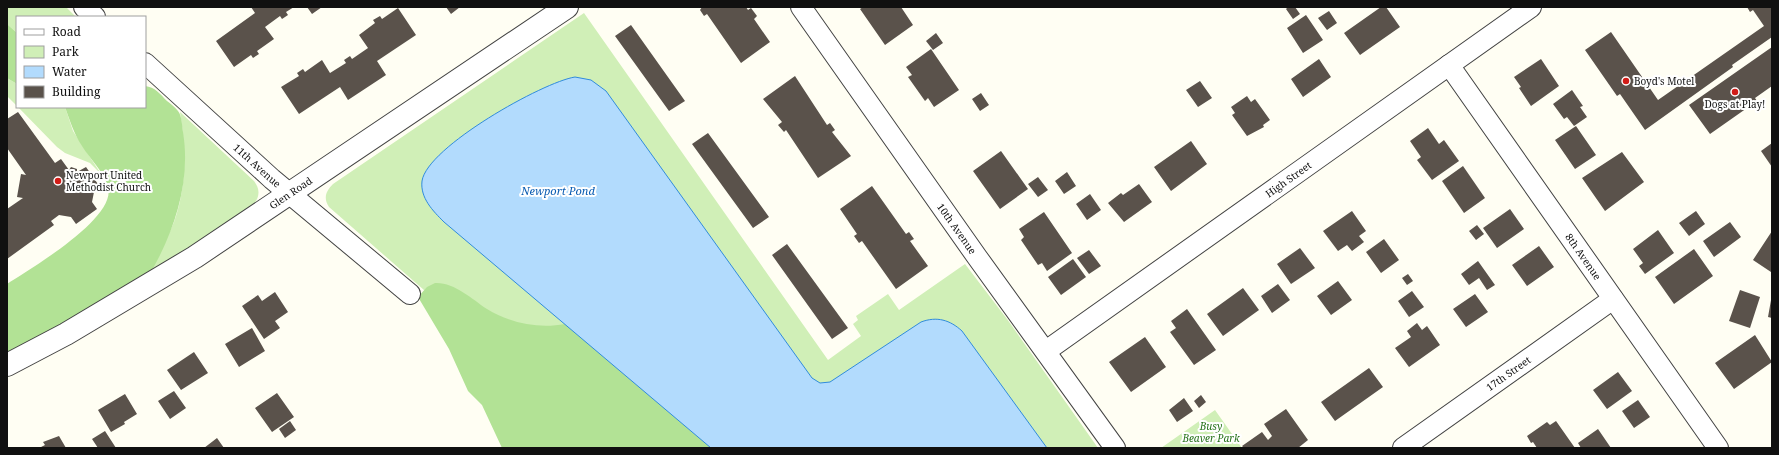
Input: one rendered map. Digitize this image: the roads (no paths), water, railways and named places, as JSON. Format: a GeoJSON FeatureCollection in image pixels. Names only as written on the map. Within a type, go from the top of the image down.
{"type":"FeatureCollection","features":[{"type":"Feature","properties":{"kind":"street"},"geometry":{"type":"LineString","coordinates":[[84,7],[94,16]]}},
{"type":"Feature","properties":{"kind":"street","name":"Glen Road"},"geometry":{"type":"LineString","coordinates":[[7,365],[60,338],[177,268],[566,7]]}},
{"type":"Feature","properties":{"kind":"street","name":"10th Avenue"},"geometry":{"type":"LineString","coordinates":[[801,7],[977,257],[1115,448]]}},
{"type":"Feature","properties":{"kind":"street","name":"High Street"},"geometry":{"type":"LineString","coordinates":[[1046,351],[1531,7]]}},
{"type":"Feature","properties":{"kind":"street","name":"11th Avenue"},"geometry":{"type":"LineString","coordinates":[[146,64],[289,194],[410,294]]}},
{"type":"Feature","properties":{"kind":"street","name":"8th Avenue"},"geometry":{"type":"LineString","coordinates":[[1449,64],[1718,448]]}},
{"type":"Feature","properties":{"kind":"street","name":"17th Street"},"geometry":{"type":"LineString","coordinates":[[1402,448],[1613,299]]}},
{"type":"Feature","properties":{"kind":"water","name":"Newport Pond"},"geometry":{"type":"Polygon","coordinates":[[[575,77],[591,80],[606,91],[812,378],[820,383],[830,382],[921,322],[932,319],[943,320],[953,324],[962,331],[1047,448],[711,448],[444,222],[425,199],[422,181],[429,167],[444,151],[464,134],[514,103],[559,82],[575,77]]]}},
{"type":"Feature","properties":{"kind":"place","name":"Boyd's Motel"},"geometry":{"type":"Point","coordinates":[1626,81]}},
{"type":"Feature","properties":{"kind":"place","name":"Dogs at Play!"},"geometry":{"type":"Point","coordinates":[1735,92]}},
{"type":"Feature","properties":{"kind":"place","name":"Newport United Methodist Church"},"geometry":{"type":"Point","coordinates":[58,181]}},
{"type":"Feature","properties":{"kind":"park label","name":"Busy Beaver Park"},"geometry":{"type":"Point","coordinates":[1211,432]}}]}
